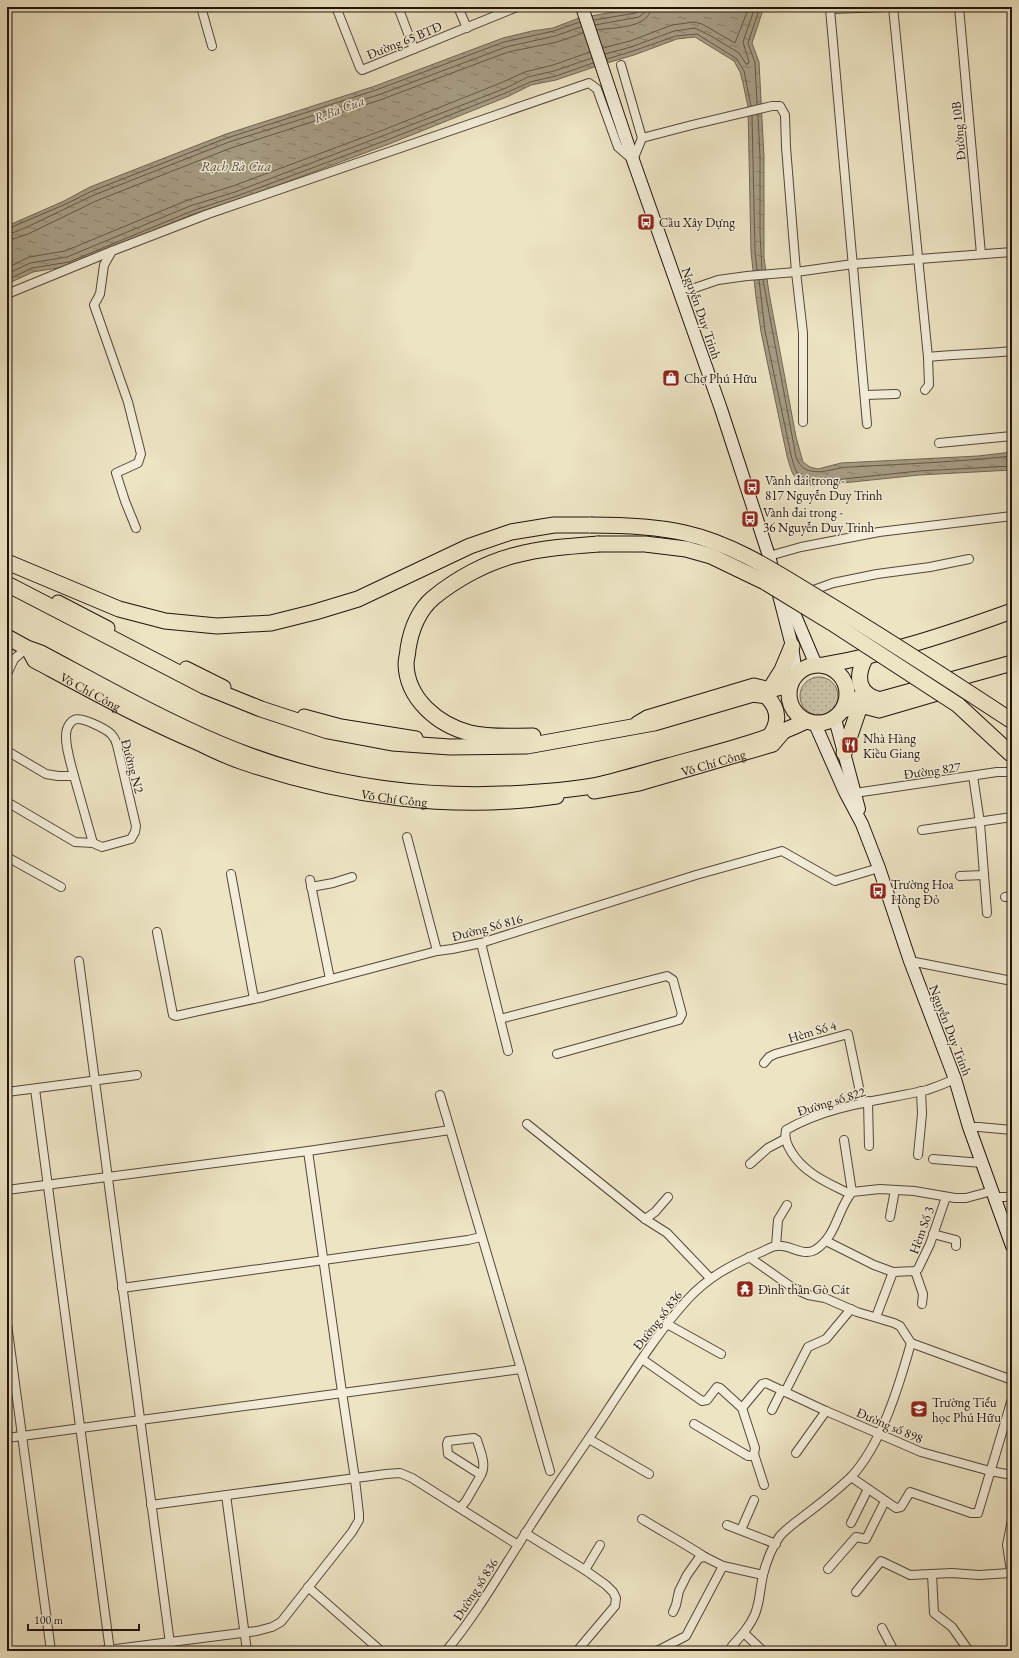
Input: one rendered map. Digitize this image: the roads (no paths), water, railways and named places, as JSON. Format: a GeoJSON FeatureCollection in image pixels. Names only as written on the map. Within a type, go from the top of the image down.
{"type":"FeatureCollection","features":[{"type":"Feature","properties":{"kind":"highway"},"geometry":{"type":"LineString","coordinates":[[7,562],[119,609],[165,621],[217,626],[271,623],[358,599],[470,546],[511,532],[554,525],[591,525],[639,526],[685,533],[719,544],[756,560],[838,610],[1012,721]]}},
{"type":"Feature","properties":{"kind":"highway"},"geometry":{"type":"LineString","coordinates":[[556,740],[536,736],[494,736],[470,733],[451,727],[431,714],[418,700],[409,683],[406,664],[414,624],[432,599],[449,586],[493,562],[517,554],[558,547],[598,544],[645,544],[686,549],[710,556],[765,582],[832,622],[958,705],[1012,755]]}},
{"type":"Feature","properties":{"kind":"highway"},"geometry":{"type":"LineString","coordinates":[[7,584],[204,686],[261,709],[328,731],[392,743],[450,747],[527,746],[654,723],[770,689],[793,680]]}},
{"type":"Feature","properties":{"kind":"highway"},"geometry":{"type":"LineString","coordinates":[[1012,611],[866,657],[802,669],[793,680],[789,699],[795,712],[811,722],[825,723],[839,714],[860,706],[1012,663]]}},
{"type":"Feature","properties":{"kind":"highway","name":"Võ Chí Công"},"geometry":{"type":"LineString","coordinates":[[7,637],[27,648],[41,653],[169,726],[216,747],[285,768],[372,788],[484,796],[556,791],[573,792],[768,738],[811,722]]}},
{"type":"Feature","properties":{"kind":"highway"},"geometry":{"type":"LineString","coordinates":[[770,689],[782,670],[792,646]]}},
{"type":"Feature","properties":{"kind":"highway"},"geometry":{"type":"LineString","coordinates":[[866,657],[859,674],[860,684],[865,693],[872,698],[881,700]]}},
{"type":"Feature","properties":{"kind":"highway"},"geometry":{"type":"LineString","coordinates":[[844,753],[860,706],[851,685],[848,661]]}},
{"type":"Feature","properties":{"kind":"highway"},"geometry":{"type":"LineString","coordinates":[[820,665],[838,673],[845,683],[848,695],[839,714]]}},
{"type":"Feature","properties":{"kind":"highway"},"geometry":{"type":"LineString","coordinates":[[995,669],[1012,670]]}},
{"type":"Feature","properties":{"kind":"highway"},"geometry":{"type":"LineString","coordinates":[[770,689],[778,696],[783,708],[786,721],[784,732]]}},
{"type":"Feature","properties":{"kind":"highway"},"geometry":{"type":"LineString","coordinates":[[753,694],[766,696],[775,708],[777,715],[776,726],[768,738]]}},
{"type":"Feature","properties":{"kind":"main road","name":"Nguyễn Duy Trinh"},"geometry":{"type":"LineString","coordinates":[[582,7],[632,160],[721,409],[769,556],[792,646],[793,680]]}},
{"type":"Feature","properties":{"kind":"main road","name":"Nguyễn Duy Trinh"},"geometry":{"type":"LineString","coordinates":[[769,556],[820,665]]}},
{"type":"Feature","properties":{"kind":"main road"},"geometry":{"type":"LineString","coordinates":[[7,577],[218,684],[274,708],[341,726],[400,736],[446,741],[556,740]]}},
{"type":"Feature","properties":{"kind":"main road"},"geometry":{"type":"LineString","coordinates":[[848,661],[859,651],[960,622],[981,622]]}},
{"type":"Feature","properties":{"kind":"main road"},"geometry":{"type":"LineString","coordinates":[[995,669],[1012,667]]}},
{"type":"Feature","properties":{"kind":"main road"},"geometry":{"type":"LineString","coordinates":[[860,706],[879,711],[951,690],[966,676]]}},
{"type":"Feature","properties":{"kind":"main road"},"geometry":{"type":"LineString","coordinates":[[628,727],[647,717],[754,685],[770,689]]}},
{"type":"Feature","properties":{"kind":"main road","name":"Nguyễn Duy Trinh"},"geometry":{"type":"LineString","coordinates":[[839,714],[844,753],[856,793],[862,824]]}},
{"type":"Feature","properties":{"kind":"main road","name":"Nguyễn Duy Trinh"},"geometry":{"type":"LineString","coordinates":[[811,722],[862,824],[879,868],[910,961],[955,1079],[969,1127],[1012,1246]]}},
{"type":"Feature","properties":{"kind":"main road","name":"Võ Chí Công"},"geometry":{"type":"LineString","coordinates":[[573,792],[639,784],[773,745],[784,732]]}},
{"type":"Feature","properties":{"kind":"street"},"geometry":{"type":"LineString","coordinates":[[201,7],[212,46]]}},
{"type":"Feature","properties":{"kind":"street","name":"Đường 65 BTĐ"},"geometry":{"type":"LineString","coordinates":[[336,7],[362,70],[519,7]]}},
{"type":"Feature","properties":{"kind":"street"},"geometry":{"type":"LineString","coordinates":[[398,7],[414,49]]}},
{"type":"Feature","properties":{"kind":"street"},"geometry":{"type":"LineString","coordinates":[[458,7],[467,28]]}},
{"type":"Feature","properties":{"kind":"street"},"geometry":{"type":"LineString","coordinates":[[867,424],[830,8],[886,7]]}},
{"type":"Feature","properties":{"kind":"street"},"geometry":{"type":"LineString","coordinates":[[893,7],[928,357],[929,385],[925,390]]}},
{"type":"Feature","properties":{"kind":"street","name":"Đường 10B"},"geometry":{"type":"LineString","coordinates":[[959,7],[982,254]]}},
{"type":"Feature","properties":{"kind":"street"},"geometry":{"type":"LineString","coordinates":[[7,294],[208,214],[589,83],[597,89],[618,147],[632,160],[642,138],[620,65]]}},
{"type":"Feature","properties":{"kind":"street"},"geometry":{"type":"LineString","coordinates":[[642,138],[736,114],[772,106],[780,106],[785,115],[786,147],[796,272],[803,333],[803,422]]}},
{"type":"Feature","properties":{"kind":"street"},"geometry":{"type":"LineString","coordinates":[[112,251],[104,265],[100,294],[94,305],[128,402],[141,454],[138,463],[116,473],[136,528]]}},
{"type":"Feature","properties":{"kind":"street"},"geometry":{"type":"LineString","coordinates":[[680,293],[718,280],[748,276],[796,272],[852,264],[1012,252]]}},
{"type":"Feature","properties":{"kind":"street"},"geometry":{"type":"LineString","coordinates":[[928,357],[950,354],[983,354],[1012,351]]}},
{"type":"Feature","properties":{"kind":"street"},"geometry":{"type":"LineString","coordinates":[[865,395],[896,394]]}},
{"type":"Feature","properties":{"kind":"street"},"geometry":{"type":"LineString","coordinates":[[939,443],[1012,436]]}},
{"type":"Feature","properties":{"kind":"street"},"geometry":{"type":"LineString","coordinates":[[769,556],[801,547],[879,532],[1012,516]]}},
{"type":"Feature","properties":{"kind":"street"},"geometry":{"type":"LineString","coordinates":[[787,597],[813,591],[833,582],[930,567],[969,559]]}},
{"type":"Feature","properties":{"kind":"street"},"geometry":{"type":"LineString","coordinates":[[7,674],[14,660],[27,648]]}},
{"type":"Feature","properties":{"kind":"street","name":"Đường N2"},"geometry":{"type":"LineString","coordinates":[[7,802],[75,842],[93,843],[102,847],[131,839],[135,832],[136,826],[117,745],[113,736],[107,731],[81,719],[75,719],[66,731],[66,742],[74,776]]}},
{"type":"Feature","properties":{"kind":"street"},"geometry":{"type":"LineString","coordinates":[[7,751],[46,774],[74,776],[93,843]]}},
{"type":"Feature","properties":{"kind":"street","name":"Đường 827"},"geometry":{"type":"LineString","coordinates":[[856,793],[973,776],[1010,772],[1012,774]]}},
{"type":"Feature","properties":{"kind":"street"},"geometry":{"type":"LineString","coordinates":[[973,776],[980,823],[987,913]]}},
{"type":"Feature","properties":{"kind":"street"},"geometry":{"type":"LineString","coordinates":[[922,830],[980,823],[1012,817]]}},
{"type":"Feature","properties":{"kind":"street"},"geometry":{"type":"LineString","coordinates":[[407,837],[437,951]]}},
{"type":"Feature","properties":{"kind":"street","name":"Đường Số 816"},"geometry":{"type":"LineString","coordinates":[[157,932],[174,1016],[254,999],[437,951],[482,943],[696,876],[782,851],[835,881],[879,868]]}},
{"type":"Feature","properties":{"kind":"street"},"geometry":{"type":"LineString","coordinates":[[7,857],[61,887]]}},
{"type":"Feature","properties":{"kind":"street"},"geometry":{"type":"LineString","coordinates":[[231,874],[254,999]]}},
{"type":"Feature","properties":{"kind":"street"},"geometry":{"type":"LineString","coordinates":[[960,876],[984,875]]}},
{"type":"Feature","properties":{"kind":"street"},"geometry":{"type":"LineString","coordinates":[[330,979],[311,883],[333,883],[352,877]]}},
{"type":"Feature","properties":{"kind":"street"},"geometry":{"type":"LineString","coordinates":[[482,943],[508,1052]]}},
{"type":"Feature","properties":{"kind":"street"},"geometry":{"type":"LineString","coordinates":[[79,961],[170,1647]]}},
{"type":"Feature","properties":{"kind":"street"},"geometry":{"type":"LineString","coordinates":[[910,961],[1012,981]]}},
{"type":"Feature","properties":{"kind":"street"},"geometry":{"type":"LineString","coordinates":[[500,1018],[667,976],[673,980],[682,1014],[679,1020],[557,1054]]}},
{"type":"Feature","properties":{"kind":"street","name":"Hèm Số 4"},"geometry":{"type":"LineString","coordinates":[[764,1063],[768,1057],[775,1054],[848,1034],[865,1102]]}},
{"type":"Feature","properties":{"kind":"street"},"geometry":{"type":"LineString","coordinates":[[7,1092],[137,1075]]}},
{"type":"Feature","properties":{"kind":"street","name":"Đường số 822"},"geometry":{"type":"LineString","coordinates":[[785,1139],[786,1130],[818,1115],[865,1102],[921,1090],[955,1079]]}},
{"type":"Feature","properties":{"kind":"street"},"geometry":{"type":"LineString","coordinates":[[35,1089],[110,1650]]}},
{"type":"Feature","properties":{"kind":"street"},"geometry":{"type":"LineString","coordinates":[[918,1155],[922,1114],[921,1090]]}},
{"type":"Feature","properties":{"kind":"street"},"geometry":{"type":"LineString","coordinates":[[440,1095],[550,1471]]}},
{"type":"Feature","properties":{"kind":"street"},"geometry":{"type":"LineString","coordinates":[[865,1102],[869,1146]]}},
{"type":"Feature","properties":{"kind":"street"},"geometry":{"type":"LineString","coordinates":[[527,1124],[667,1234],[710,1278]]}},
{"type":"Feature","properties":{"kind":"street"},"geometry":{"type":"LineString","coordinates":[[969,1127],[979,1126],[1012,1130]]}},
{"type":"Feature","properties":{"kind":"street"},"geometry":{"type":"LineString","coordinates":[[7,1190],[450,1130]]}},
{"type":"Feature","properties":{"kind":"street"},"geometry":{"type":"LineString","coordinates":[[750,1164],[768,1148],[785,1139],[794,1156],[809,1171],[851,1193],[880,1189],[914,1191],[946,1197],[966,1198],[992,1194],[1012,1197]]}},
{"type":"Feature","properties":{"kind":"street"},"geometry":{"type":"LineString","coordinates":[[787,1205],[778,1220],[776,1246],[807,1252],[813,1251],[826,1241],[833,1232],[847,1198],[851,1193],[844,1140]]}},
{"type":"Feature","properties":{"kind":"street"},"geometry":{"type":"LineString","coordinates":[[100,1651],[170,1647],[266,1629],[276,1625],[352,1532],[359,1520],[355,1479],[308,1150]]}},
{"type":"Feature","properties":{"kind":"street"},"geometry":{"type":"LineString","coordinates":[[933,1159],[982,1163]]}},
{"type":"Feature","properties":{"kind":"street"},"geometry":{"type":"LineString","coordinates":[[890,1217],[894,1190]]}},
{"type":"Feature","properties":{"kind":"street"},"geometry":{"type":"LineString","coordinates":[[645,1218],[655,1212],[668,1197]]}},
{"type":"Feature","properties":{"kind":"street","name":"Hèm Số 3"},"geometry":{"type":"LineString","coordinates":[[893,1272],[914,1271],[918,1269],[923,1260],[946,1197]]}},
{"type":"Feature","properties":{"kind":"street"},"geometry":{"type":"LineString","coordinates":[[933,1234],[956,1240],[956,1246]]}},
{"type":"Feature","properties":{"kind":"street"},"geometry":{"type":"LineString","coordinates":[[122,1288],[481,1237]]}},
{"type":"Feature","properties":{"kind":"street"},"geometry":{"type":"LineString","coordinates":[[826,1241],[874,1265],[893,1272],[876,1317]]}},
{"type":"Feature","properties":{"kind":"street","name":"Đường số 836"},"geometry":{"type":"LineString","coordinates":[[446,1651],[459,1635],[525,1533],[642,1359],[688,1298],[710,1278],[730,1266],[776,1246]]}},
{"type":"Feature","properties":{"kind":"street"},"geometry":{"type":"LineString","coordinates":[[749,1257],[793,1288],[808,1295],[837,1302],[851,1309],[900,1326],[911,1344],[1012,1380]]}},
{"type":"Feature","properties":{"kind":"street"},"geometry":{"type":"LineString","coordinates":[[914,1271],[923,1294],[922,1304]]}},
{"type":"Feature","properties":{"kind":"street"},"geometry":{"type":"LineString","coordinates":[[772,1410],[808,1347],[826,1339],[851,1309]]}},
{"type":"Feature","properties":{"kind":"street"},"geometry":{"type":"LineString","coordinates":[[7,1324],[51,1651]]}},
{"type":"Feature","properties":{"kind":"street"},"geometry":{"type":"LineString","coordinates":[[667,1324],[721,1354]]}},
{"type":"Feature","properties":{"kind":"street"},"geometry":{"type":"LineString","coordinates":[[732,1646],[744,1633],[755,1614],[763,1575],[776,1544],[786,1530],[851,1477],[865,1458],[878,1434],[902,1379],[911,1344]]}},
{"type":"Feature","properties":{"kind":"street"},"geometry":{"type":"LineString","coordinates":[[642,1359],[702,1401],[707,1400],[718,1387],[742,1408],[755,1448],[754,1454],[764,1486]]}},
{"type":"Feature","properties":{"kind":"street"},"geometry":{"type":"LineString","coordinates":[[7,1438],[521,1369]]}},
{"type":"Feature","properties":{"kind":"street","name":"Đường số 898"},"geometry":{"type":"LineString","coordinates":[[742,1408],[764,1383],[770,1384],[878,1434],[921,1452],[990,1471],[1012,1475]]}},
{"type":"Feature","properties":{"kind":"street"},"geometry":{"type":"LineString","coordinates":[[851,1477],[896,1508],[899,1508],[908,1494],[913,1492],[975,1514],[978,1513],[1012,1399]]}},
{"type":"Feature","properties":{"kind":"street"},"geometry":{"type":"LineString","coordinates":[[796,1453],[826,1410]]}},
{"type":"Feature","properties":{"kind":"street"},"geometry":{"type":"LineString","coordinates":[[694,1424],[748,1456],[754,1454]]}},
{"type":"Feature","properties":{"kind":"street"},"geometry":{"type":"LineString","coordinates":[[460,1508],[466,1501],[481,1475],[484,1466],[477,1440],[470,1438],[448,1441],[448,1454],[481,1475]]}},
{"type":"Feature","properties":{"kind":"street"},"geometry":{"type":"LineString","coordinates":[[589,1439],[649,1474]]}},
{"type":"Feature","properties":{"kind":"street"},"geometry":{"type":"LineString","coordinates":[[151,1505],[400,1474],[412,1478],[518,1545]]}},
{"type":"Feature","properties":{"kind":"street"},"geometry":{"type":"LineString","coordinates":[[851,1523],[868,1489]]}},
{"type":"Feature","properties":{"kind":"street"},"geometry":{"type":"LineString","coordinates":[[226,1495],[247,1651]]}},
{"type":"Feature","properties":{"kind":"street"},"geometry":{"type":"LineString","coordinates":[[741,1530],[754,1500]]}},
{"type":"Feature","properties":{"kind":"street"},"geometry":{"type":"LineString","coordinates":[[828,1569],[856,1537],[866,1539],[885,1501]]}},
{"type":"Feature","properties":{"kind":"street"},"geometry":{"type":"LineString","coordinates":[[642,1519],[672,1538],[682,1542],[705,1557],[723,1566],[763,1575]]}},
{"type":"Feature","properties":{"kind":"street"},"geometry":{"type":"LineString","coordinates":[[856,1592],[881,1561],[910,1575],[952,1573],[1011,1576],[1007,1545],[1012,1520]]}},
{"type":"Feature","properties":{"kind":"street"},"geometry":{"type":"LineString","coordinates":[[727,1525],[776,1544]]}},
{"type":"Feature","properties":{"kind":"street"},"geometry":{"type":"LineString","coordinates":[[525,1533],[585,1570],[613,1592],[616,1598],[615,1606],[577,1651]]}},
{"type":"Feature","properties":{"kind":"street"},"geometry":{"type":"LineString","coordinates":[[585,1570],[600,1545]]}},
{"type":"Feature","properties":{"kind":"street"},"geometry":{"type":"LineString","coordinates":[[673,1612],[679,1591],[687,1575],[699,1558],[705,1557]]}},
{"type":"Feature","properties":{"kind":"street"},"geometry":{"type":"LineString","coordinates":[[657,1651],[686,1636],[723,1566]]}},
{"type":"Feature","properties":{"kind":"street"},"geometry":{"type":"LineString","coordinates":[[932,1574],[934,1613],[952,1628],[969,1651]]}},
{"type":"Feature","properties":{"kind":"street"},"geometry":{"type":"LineString","coordinates":[[308,1587],[381,1651]]}},
{"type":"Feature","properties":{"kind":"street"},"geometry":{"type":"LineString","coordinates":[[882,1628],[894,1651]]}},
{"type":"Feature","properties":{"kind":"street"},"geometry":{"type":"LineString","coordinates":[[744,1633],[763,1651]]}},
{"type":"Feature","properties":{"kind":"water","name":"Rạch Bà Cua"},"geometry":{"type":"Polygon","coordinates":[[[643,7],[764,7],[752,43],[759,62],[764,157],[764,257],[769,293],[796,437],[803,462],[810,467],[818,469],[841,463],[978,456],[1012,452],[1012,470],[919,475],[814,486],[802,482],[795,477],[787,456],[761,332],[756,297],[751,252],[748,107],[743,83],[740,72],[734,61],[695,37],[677,39],[634,55],[556,80],[531,85],[509,96],[389,144],[238,200],[193,214],[70,266],[33,272],[7,284],[7,226],[64,201],[90,187],[226,134],[375,86],[503,38],[553,28],[579,18],[643,7]]]}},
{"type":"Feature","properties":{"kind":"place","name":"Cầu Xây Dựng"},"geometry":{"type":"Point","coordinates":[646,222]}},
{"type":"Feature","properties":{"kind":"place","name":"Chợ Phú Hữu"},"geometry":{"type":"Point","coordinates":[671,378]}},
{"type":"Feature","properties":{"kind":"place","name":"Vành đai trong - 817 Nguyễn Duy Trinh"},"geometry":{"type":"Point","coordinates":[752,487]}},
{"type":"Feature","properties":{"kind":"place","name":"Vành đai trong - 36 Nguyễn Duy Trinh"},"geometry":{"type":"Point","coordinates":[750,519]}},
{"type":"Feature","properties":{"kind":"place","name":"Nhà Hàng Kiều Giang"},"geometry":{"type":"Point","coordinates":[850,745]}},
{"type":"Feature","properties":{"kind":"place","name":"Trường Hoa Hồng Đỏ"},"geometry":{"type":"Point","coordinates":[878,891]}},
{"type":"Feature","properties":{"kind":"place","name":"Đình thần Gò Cát"},"geometry":{"type":"Point","coordinates":[745,1289]}},
{"type":"Feature","properties":{"kind":"place","name":"Trường Tiểu học Phú Hữu"},"geometry":{"type":"Point","coordinates":[919,1409]}},
{"type":"Feature","properties":{"kind":"water label","name":"R.Bà Cua"},"geometry":{"type":"Point","coordinates":[339,109]}}]}
